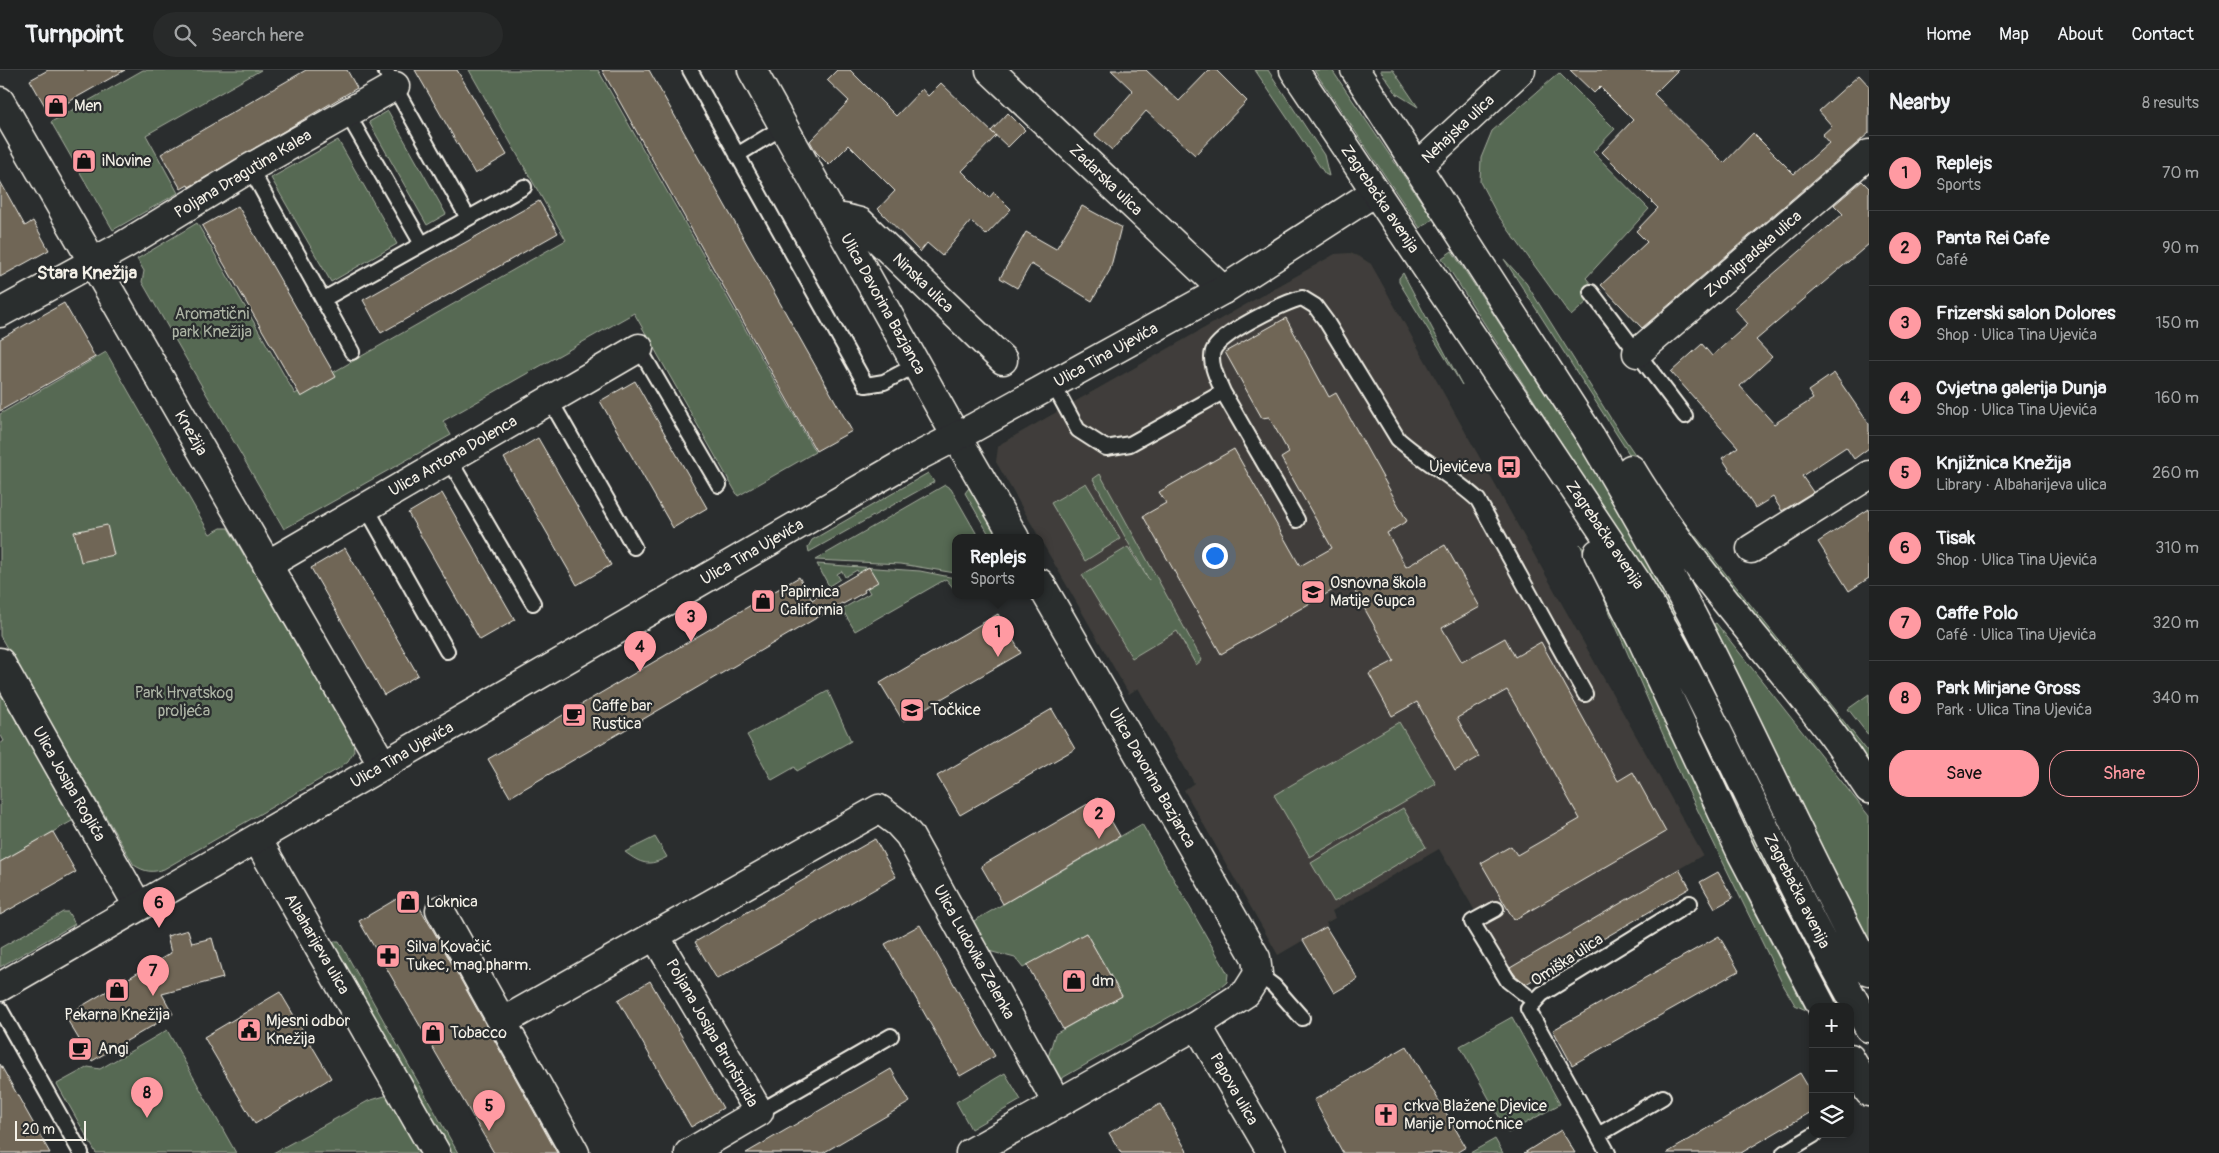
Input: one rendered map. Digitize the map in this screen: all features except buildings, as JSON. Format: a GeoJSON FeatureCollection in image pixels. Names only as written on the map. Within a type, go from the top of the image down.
{"type":"FeatureCollection","features":[{"type":"Feature","properties":{"kind":"street","name":"Ulica Davorina Bazjanca"},"geometry":{"type":"LineString","coordinates":[[752,70],[838,221],[916,365],[1013,534]]}},
{"type":"Feature","properties":{"kind":"street","name":"Zadarska ulica"},"geometry":{"type":"LineString","coordinates":[[990,70],[1223,290]]}},
{"type":"Feature","properties":{"kind":"street","name":"Zagrebačka avenija"},"geometry":{"type":"LineString","coordinates":[[1294,70],[1665,628],[1715,723],[1791,880],[1869,1028]]}},
{"type":"Feature","properties":{"kind":"street","name":"Zagrebačka avenija"},"geometry":{"type":"LineString","coordinates":[[1355,70],[1564,394],[1626,496],[1692,616],[1804,844],[1869,971]]}},
{"type":"Feature","properties":{"kind":"street","name":"Nehajska ulica"},"geometry":{"type":"LineString","coordinates":[[1417,168],[1522,70]]}},
{"type":"Feature","properties":{"kind":"street","name":"Poljana Dragutina Kalea"},"geometry":{"type":"LineString","coordinates":[[0,313],[124,245],[250,168],[347,113],[390,78]]}},
{"type":"Feature","properties":{"kind":"street","name":"Knežija"},"geometry":{"type":"LineString","coordinates":[[0,101],[383,765]]}},
{"type":"Feature","properties":{"kind":"street","name":"Zvonigradska ulica"},"geometry":{"type":"LineString","coordinates":[[1637,353],[1869,154]]}},
{"type":"Feature","properties":{"kind":"street","name":"Ulica Tina Ujevića"},"geometry":{"type":"LineString","coordinates":[[0,987],[906,463],[1223,290],[1375,192]]}},
{"type":"Feature","properties":{"kind":"street","name":"Ninska ulica"},"geometry":{"type":"LineString","coordinates":[[838,221],[844,218],[860,222],[1003,360]]}},
{"type":"Feature","properties":{"kind":"street","name":"Ulica Antona Dolenca"},"geometry":{"type":"LineString","coordinates":[[267,565],[639,348]]}},
{"type":"Feature","properties":{"kind":"street"},"geometry":{"type":"LineString","coordinates":[[1564,394],[1606,433],[1678,539],[1829,731],[1869,789]]}},
{"type":"Feature","properties":{"kind":"street"},"geometry":{"type":"LineString","coordinates":[[1553,457],[1572,506],[1622,598],[1742,854],[1820,1003]]}},
{"type":"Feature","properties":{"kind":"street"},"geometry":{"type":"LineString","coordinates":[[1751,549],[1869,475]]}},
{"type":"Feature","properties":{"kind":"street","name":"Ulica Davorina Bazjanca"},"geometry":{"type":"LineString","coordinates":[[1044,590],[1256,958],[1258,974]]}},
{"type":"Feature","properties":{"kind":"street","name":"Ulica Josipa Roglića"},"geometry":{"type":"LineString","coordinates":[[0,662],[138,906]]}},
{"type":"Feature","properties":{"kind":"street","name":"Ulica Ludovika Zelenka"},"geometry":{"type":"LineString","coordinates":[[655,936],[879,809],[898,823],[909,835],[1057,1103]]}},
{"type":"Feature","properties":{"kind":"street","name":"Albaharijeva ulica"},"geometry":{"type":"LineString","coordinates":[[257,839],[436,1153]]}},
{"type":"Feature","properties":{"kind":"street"},"geometry":{"type":"LineString","coordinates":[[440,910],[575,1153]]}},
{"type":"Feature","properties":{"kind":"street"},"geometry":{"type":"LineString","coordinates":[[502,1022],[655,936]]}},
{"type":"Feature","properties":{"kind":"street","name":"Poljana Josipa Brunšmida"},"geometry":{"type":"LineString","coordinates":[[655,936],[759,1112],[689,1153]]}},
{"type":"Feature","properties":{"kind":"street"},"geometry":{"type":"LineString","coordinates":[[970,1153],[1197,1025],[1246,993],[1258,974]]}},
{"type":"Feature","properties":{"kind":"street","name":"Papova ulica"},"geometry":{"type":"LineString","coordinates":[[1197,1025],[1272,1153]]}},
{"type":"Feature","properties":{"kind":"street"},"geometry":{"type":"LineString","coordinates":[[1854,1065],[1869,1092]]}},
{"type":"Feature","properties":{"kind":"lane"},"geometry":{"type":"LineString","coordinates":[[690,70],[866,385],[884,382],[916,365]]}},
{"type":"Feature","properties":{"kind":"lane"},"geometry":{"type":"LineString","coordinates":[[390,78],[468,218]]}},
{"type":"Feature","properties":{"kind":"lane"},"geometry":{"type":"LineString","coordinates":[[347,113],[422,244]]}},
{"type":"Feature","properties":{"kind":"lane"},"geometry":{"type":"LineString","coordinates":[[737,155],[783,127]]}},
{"type":"Feature","properties":{"kind":"lane"},"geometry":{"type":"LineString","coordinates":[[250,168],[352,352]]}},
{"type":"Feature","properties":{"kind":"lane"},"geometry":{"type":"LineString","coordinates":[[324,299],[524,187]]}},
{"type":"Feature","properties":{"kind":"lane"},"geometry":{"type":"LineString","coordinates":[[1591,292],[1685,416]]}},
{"type":"Feature","properties":{"kind":"lane"},"geometry":{"type":"LineString","coordinates":[[1297,520],[1223,392],[1214,371],[1212,352],[1220,339],[1288,301],[1302,298],[1315,306],[1398,439],[1414,454],[1458,482],[1478,500],[1585,694]]}},
{"type":"Feature","properties":{"kind":"lane"},"geometry":{"type":"LineString","coordinates":[[639,348],[719,485]]}},
{"type":"Feature","properties":{"kind":"lane"},"geometry":{"type":"LineString","coordinates":[[1053,384],[1078,430],[1106,448],[1130,444],[1223,392]]}},
{"type":"Feature","properties":{"kind":"lane"},"geometry":{"type":"LineString","coordinates":[[550,400],[634,547]]}},
{"type":"Feature","properties":{"kind":"lane"},"geometry":{"type":"LineString","coordinates":[[449,459],[533,603]]}},
{"type":"Feature","properties":{"kind":"lane"},"geometry":{"type":"LineString","coordinates":[[366,507],[447,651]]}},
{"type":"Feature","properties":{"kind":"lane","name":"Omiška ulica"},"geometry":{"type":"LineString","coordinates":[[1608,1153],[1528,1009],[1542,994],[1690,903]]}},
{"type":"Feature","properties":{"kind":"lane"},"geometry":{"type":"LineString","coordinates":[[1496,909],[1472,922],[1508,981],[1534,1002]]}},
{"type":"Feature","properties":{"kind":"lane"},"geometry":{"type":"LineString","coordinates":[[1258,974],[1274,986],[1302,1018]]}},
{"type":"Feature","properties":{"kind":"lane"},"geometry":{"type":"LineString","coordinates":[[0,1009],[81,1153]]}},
{"type":"Feature","properties":{"kind":"lane"},"geometry":{"type":"LineString","coordinates":[[759,1112],[891,1036]]}},
{"type":"Feature","properties":{"kind":"lane"},"geometry":{"type":"LineString","coordinates":[[1598,1135],[1663,1097]]}},
{"type":"Feature","properties":{"kind":"lane"},"geometry":{"type":"LineString","coordinates":[[1784,1153],[1809,1138]]}},
{"type":"Feature","properties":{"kind":"shaded area","name":"Osnovna škola Matije Gupca"},"geometry":{"type":"Polygon","coordinates":[[[1350,253],[1371,264],[1703,855],[1510,968],[1439,849],[1332,911],[1335,918],[1326,923],[1328,926],[1278,955],[1184,790],[1194,783],[1138,688],[1129,694],[1044,546],[1044,534],[1037,534],[996,462],[998,447],[1002,443],[1335,254],[1350,253]]]}},
{"type":"Feature","properties":{"kind":"green space"},"geometry":{"type":"Polygon","coordinates":[[[143,70],[261,70],[146,135],[178,193],[113,230],[51,122],[143,70]]]}},
{"type":"Feature","properties":{"kind":"green space","name":"Aromatični park Knežija"},"geometry":{"type":"Polygon","coordinates":[[[469,70],[598,70],[815,452],[738,496],[634,313],[443,421],[451,435],[284,529],[142,282],[144,271],[137,259],[197,223],[295,394],[566,240],[469,70]]]}},
{"type":"Feature","properties":{"kind":"green space"},"geometry":{"type":"Polygon","coordinates":[[[1255,70],[1268,70],[1324,155],[1329,176],[1325,174],[1255,70]]]}},
{"type":"Feature","properties":{"kind":"green space"},"geometry":{"type":"Polygon","coordinates":[[[1314,70],[1332,70],[1433,219],[1420,228],[1314,70]]]}},
{"type":"Feature","properties":{"kind":"green space"},"geometry":{"type":"Polygon","coordinates":[[[1380,70],[1393,70],[1418,107],[1397,94],[1380,70]]]}},
{"type":"Feature","properties":{"kind":"green space"},"geometry":{"type":"Polygon","coordinates":[[[1559,73],[1615,129],[1593,152],[1649,209],[1586,278],[1598,292],[1571,316],[1497,214],[1480,182],[1481,158],[1492,131],[1559,73]]]}},
{"type":"Feature","properties":{"kind":"green space"},"geometry":{"type":"Polygon","coordinates":[[[388,111],[446,214],[427,225],[369,122],[388,111]]]}},
{"type":"Feature","properties":{"kind":"green space"},"geometry":{"type":"Polygon","coordinates":[[[338,140],[397,244],[331,282],[271,178],[338,140]]]}},
{"type":"Feature","properties":{"kind":"green space"},"geometry":{"type":"Polygon","coordinates":[[[1452,251],[1592,465],[1659,582],[1718,695],[1793,852],[1869,998],[1869,1006],[1639,563],[1442,258],[1452,251]]]}},
{"type":"Feature","properties":{"kind":"green space"},"geometry":{"type":"Polygon","coordinates":[[[1504,259],[1526,283],[1613,422],[1662,494],[1869,753],[1869,769],[1651,488],[1504,259]]]}},
{"type":"Feature","properties":{"kind":"green space"},"geometry":{"type":"Polygon","coordinates":[[[1403,273],[1462,385],[1399,282],[1399,278],[1403,273]]]}},
{"type":"Feature","properties":{"kind":"green space","name":"Park Hrvatskog proljeća"},"geometry":{"type":"Polygon","coordinates":[[[106,352],[210,534],[221,528],[228,528],[353,741],[354,751],[348,761],[338,769],[164,869],[156,871],[145,870],[134,865],[0,636],[0,414],[106,352]]]}},
{"type":"Feature","properties":{"kind":"green space"},"geometry":{"type":"Polygon","coordinates":[[[928,473],[934,482],[809,552],[808,547],[812,540],[928,473]]]}},
{"type":"Feature","properties":{"kind":"green space"},"geometry":{"type":"Polygon","coordinates":[[[1100,474],[1202,660],[1196,665],[1177,631],[1132,658],[1082,575],[1128,547],[1149,580],[1093,479],[1100,474]]]}},
{"type":"Feature","properties":{"kind":"green space"},"geometry":{"type":"Polygon","coordinates":[[[1086,483],[1120,539],[1085,561],[1051,503],[1086,483]]]}},
{"type":"Feature","properties":{"kind":"green space"},"geometry":{"type":"Polygon","coordinates":[[[972,484],[1001,534],[989,534],[965,493],[972,484]]]}},
{"type":"Feature","properties":{"kind":"green space"},"geometry":{"type":"Polygon","coordinates":[[[945,485],[951,489],[977,534],[952,534],[952,572],[901,564],[815,560],[945,485]]]}},
{"type":"Feature","properties":{"kind":"green space"},"geometry":{"type":"Polygon","coordinates":[[[1580,544],[1600,573],[1744,891],[1806,1010],[1795,1005],[1782,983],[1682,778],[1580,544]]]}},
{"type":"Feature","properties":{"kind":"green space"},"geometry":{"type":"Polygon","coordinates":[[[817,564],[920,571],[952,577],[952,586],[946,579],[855,631],[842,609],[870,593],[857,570],[845,577],[842,571],[837,574],[840,579],[829,586],[817,564]]]}},
{"type":"Feature","properties":{"kind":"green space"},"geometry":{"type":"Polygon","coordinates":[[[1716,623],[1869,816],[1869,939],[1709,627],[1716,623]]]}},
{"type":"Feature","properties":{"kind":"green space"},"geometry":{"type":"Polygon","coordinates":[[[828,691],[851,741],[797,771],[795,767],[772,780],[747,735],[828,691]]]}},
{"type":"Feature","properties":{"kind":"green space"},"geometry":{"type":"Polygon","coordinates":[[[6,693],[79,817],[0,862],[0,744],[4,741],[0,734],[0,697],[6,693]]]}},
{"type":"Feature","properties":{"kind":"green space"},"geometry":{"type":"Polygon","coordinates":[[[1869,694],[1869,736],[1848,709],[1869,694]]]}},
{"type":"Feature","properties":{"kind":"green space"},"geometry":{"type":"Polygon","coordinates":[[[1399,722],[1436,784],[1310,857],[1274,795],[1399,722]]]}},
{"type":"Feature","properties":{"kind":"green space"},"geometry":{"type":"Polygon","coordinates":[[[1403,808],[1426,847],[1334,902],[1311,863],[1403,808]]]}},
{"type":"Feature","properties":{"kind":"green space"},"geometry":{"type":"Polygon","coordinates":[[[1742,813],[1745,816],[1841,1003],[1835,1003],[1802,943],[1739,815],[1742,813]]]}},
{"type":"Feature","properties":{"kind":"green space"},"geometry":{"type":"Polygon","coordinates":[[[1142,824],[1228,974],[1227,982],[1220,988],[1057,1081],[1046,1064],[1055,1034],[1122,996],[1086,933],[1023,968],[1015,958],[981,949],[967,925],[1142,824]]]}},
{"type":"Feature","properties":{"kind":"green space"},"geometry":{"type":"Polygon","coordinates":[[[655,837],[667,857],[655,862],[645,863],[625,852],[655,837]]]}},
{"type":"Feature","properties":{"kind":"green space"},"geometry":{"type":"Polygon","coordinates":[[[63,912],[68,912],[75,924],[0,967],[0,948],[63,912]]]}},
{"type":"Feature","properties":{"kind":"green space"},"geometry":{"type":"Polygon","coordinates":[[[334,941],[339,941],[458,1153],[450,1153],[333,947],[334,941]]]}},
{"type":"Feature","properties":{"kind":"green space"},"geometry":{"type":"Polygon","coordinates":[[[1512,1017],[1560,1104],[1508,1133],[1460,1046],[1512,1017]]]}},
{"type":"Feature","properties":{"kind":"green space"},"geometry":{"type":"Polygon","coordinates":[[[167,1030],[236,1153],[96,1153],[57,1084],[88,1067],[100,1069],[167,1030]]]}},
{"type":"Feature","properties":{"kind":"green space"},"geometry":{"type":"Polygon","coordinates":[[[1005,1073],[1021,1100],[971,1129],[956,1102],[1005,1073]]]}},
{"type":"Feature","properties":{"kind":"green space"},"geometry":{"type":"Polygon","coordinates":[[[388,1095],[420,1153],[273,1153],[368,1101],[388,1095]]]}},
{"type":"Feature","properties":{"kind":"green space"},"geometry":{"type":"Polygon","coordinates":[[[1495,1139],[1503,1153],[1470,1153],[1495,1139]]]}},
{"type":"Feature","properties":{"kind":"place","name":"Men"},"geometry":{"type":"Point","coordinates":[56,106]}},
{"type":"Feature","properties":{"kind":"place","name":"iNovine"},"geometry":{"type":"Point","coordinates":[84,161]}},
{"type":"Feature","properties":{"kind":"place","name":"Ujevićeva"},"geometry":{"type":"Point","coordinates":[1509,467]}},
{"type":"Feature","properties":{"kind":"place","name":"Osnovna škola Matije Gupca"},"geometry":{"type":"Point","coordinates":[1313,592]}},
{"type":"Feature","properties":{"kind":"place","name":"Papirnica California"},"geometry":{"type":"Point","coordinates":[763,601]}},
{"type":"Feature","properties":{"kind":"place","name":"Frizerski salon Dolores"},"geometry":{"type":"Point","coordinates":[691,642]}},
{"type":"Feature","properties":{"kind":"place","name":"Replejs"},"geometry":{"type":"Point","coordinates":[998,657]}},
{"type":"Feature","properties":{"kind":"place","name":"Cvjetna galerija Dunja"},"geometry":{"type":"Point","coordinates":[640,672]}},
{"type":"Feature","properties":{"kind":"place","name":"Točkice"},"geometry":{"type":"Point","coordinates":[912,710]}},
{"type":"Feature","properties":{"kind":"place","name":"Caffe bar Rustica"},"geometry":{"type":"Point","coordinates":[574,715]}},
{"type":"Feature","properties":{"kind":"place","name":"Panta Rei Cafe"},"geometry":{"type":"Point","coordinates":[1099,839]}},
{"type":"Feature","properties":{"kind":"place","name":"Loknica"},"geometry":{"type":"Point","coordinates":[408,902]}},
{"type":"Feature","properties":{"kind":"place","name":"Tisak"},"geometry":{"type":"Point","coordinates":[159,928]}},
{"type":"Feature","properties":{"kind":"place","name":"Silva Kovačić Tukec, mag.pharm."},"geometry":{"type":"Point","coordinates":[388,956]}},
{"type":"Feature","properties":{"kind":"place","name":"dm"},"geometry":{"type":"Point","coordinates":[1074,981]}},
{"type":"Feature","properties":{"kind":"place","name":"Pekarna Knežija"},"geometry":{"type":"Point","coordinates":[117,990]}},
{"type":"Feature","properties":{"kind":"place","name":"Caffe Polo"},"geometry":{"type":"Point","coordinates":[153,996]}},
{"type":"Feature","properties":{"kind":"place","name":"Mjesni odbor Knežija"},"geometry":{"type":"Point","coordinates":[249,1030]}},
{"type":"Feature","properties":{"kind":"place","name":"Tobacco"},"geometry":{"type":"Point","coordinates":[433,1033]}},
{"type":"Feature","properties":{"kind":"place","name":"Angi"},"geometry":{"type":"Point","coordinates":[80,1049]}},
{"type":"Feature","properties":{"kind":"place","name":"crkva Blažene Djevice Marije Pomoćnice"},"geometry":{"type":"Point","coordinates":[1386,1115]}},
{"type":"Feature","properties":{"kind":"place","name":"Park Mirjane Gross"},"geometry":{"type":"Point","coordinates":[147,1118]}},
{"type":"Feature","properties":{"kind":"place","name":"Knjižnica Knežija"},"geometry":{"type":"Point","coordinates":[489,1131]}},
{"type":"Feature","properties":{"kind":"district","name":"Stara Knežija"},"geometry":{"type":"Point","coordinates":[87,273]}}]}
